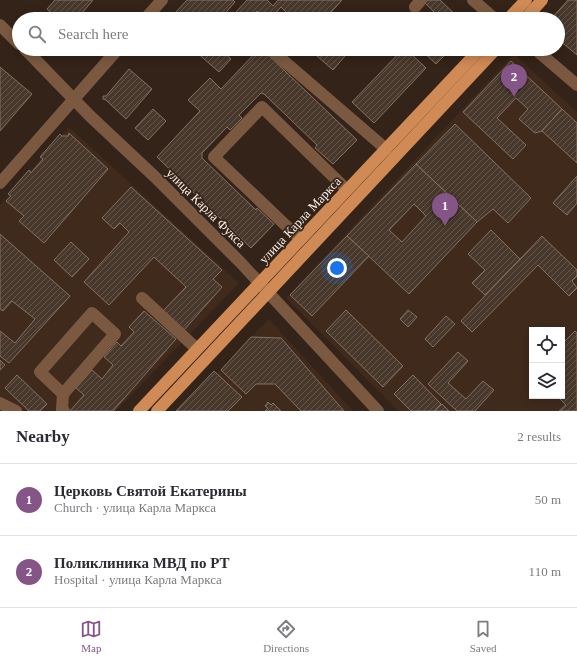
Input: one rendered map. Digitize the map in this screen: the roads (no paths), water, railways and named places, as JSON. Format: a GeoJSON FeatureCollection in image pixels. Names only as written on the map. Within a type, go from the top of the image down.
{"type":"FeatureCollection","features":[{"type":"Feature","properties":{"kind":"main road"},"geometry":{"type":"LineString","coordinates":[[515,12],[526,0]]}},
{"type":"Feature","properties":{"kind":"main road"},"geometry":{"type":"LineString","coordinates":[[531,12],[542,0]]}},
{"type":"Feature","properties":{"kind":"main road","name":"улица Карла Маркса"},"geometry":{"type":"LineString","coordinates":[[140,411],[473,56]]}},
{"type":"Feature","properties":{"kind":"main road","name":"улица Карла Маркса"},"geometry":{"type":"LineString","coordinates":[[157,411],[489,56]]}},
{"type":"Feature","properties":{"kind":"street"},"geometry":{"type":"LineString","coordinates":[[151,12],[162,0]]}},
{"type":"Feature","properties":{"kind":"street"},"geometry":{"type":"LineString","coordinates":[[473,0],[487,12]]}},
{"type":"Feature","properties":{"kind":"street"},"geometry":{"type":"LineString","coordinates":[[0,25],[12,37]]}},
{"type":"Feature","properties":{"kind":"street","name":"улица Карла Фукса"},"geometry":{"type":"LineString","coordinates":[[31,56],[74,100],[155,177],[269,292],[378,411]]}},
{"type":"Feature","properties":{"kind":"street"},"geometry":{"type":"LineString","coordinates":[[0,183],[112,56]]}},
{"type":"Feature","properties":{"kind":"street"},"geometry":{"type":"LineString","coordinates":[[278,56],[386,149]]}},
{"type":"Feature","properties":{"kind":"street"},"geometry":{"type":"LineString","coordinates":[[543,56],[577,85]]}},
{"type":"Feature","properties":{"kind":"street"},"geometry":{"type":"LineString","coordinates":[[300,239],[214,157],[257,112],[262,107],[347,190]]}},
{"type":"Feature","properties":{"kind":"street"},"geometry":{"type":"LineString","coordinates":[[142,298],[197,349]]}},
{"type":"Feature","properties":{"kind":"street"},"geometry":{"type":"LineString","coordinates":[[63,394],[40,372],[92,313],[115,334],[63,394],[62,409],[64,411]]}},
{"type":"Feature","properties":{"kind":"street"},"geometry":{"type":"LineString","coordinates":[[0,403],[16,411]]}},
{"type":"Feature","properties":{"kind":"place","name":"Поликлиника МВД по РТ"},"geometry":{"type":"Point","coordinates":[514,97]}},
{"type":"Feature","properties":{"kind":"place","name":"Церковь Святой Екатерины"},"geometry":{"type":"Point","coordinates":[445,226]}}]}
